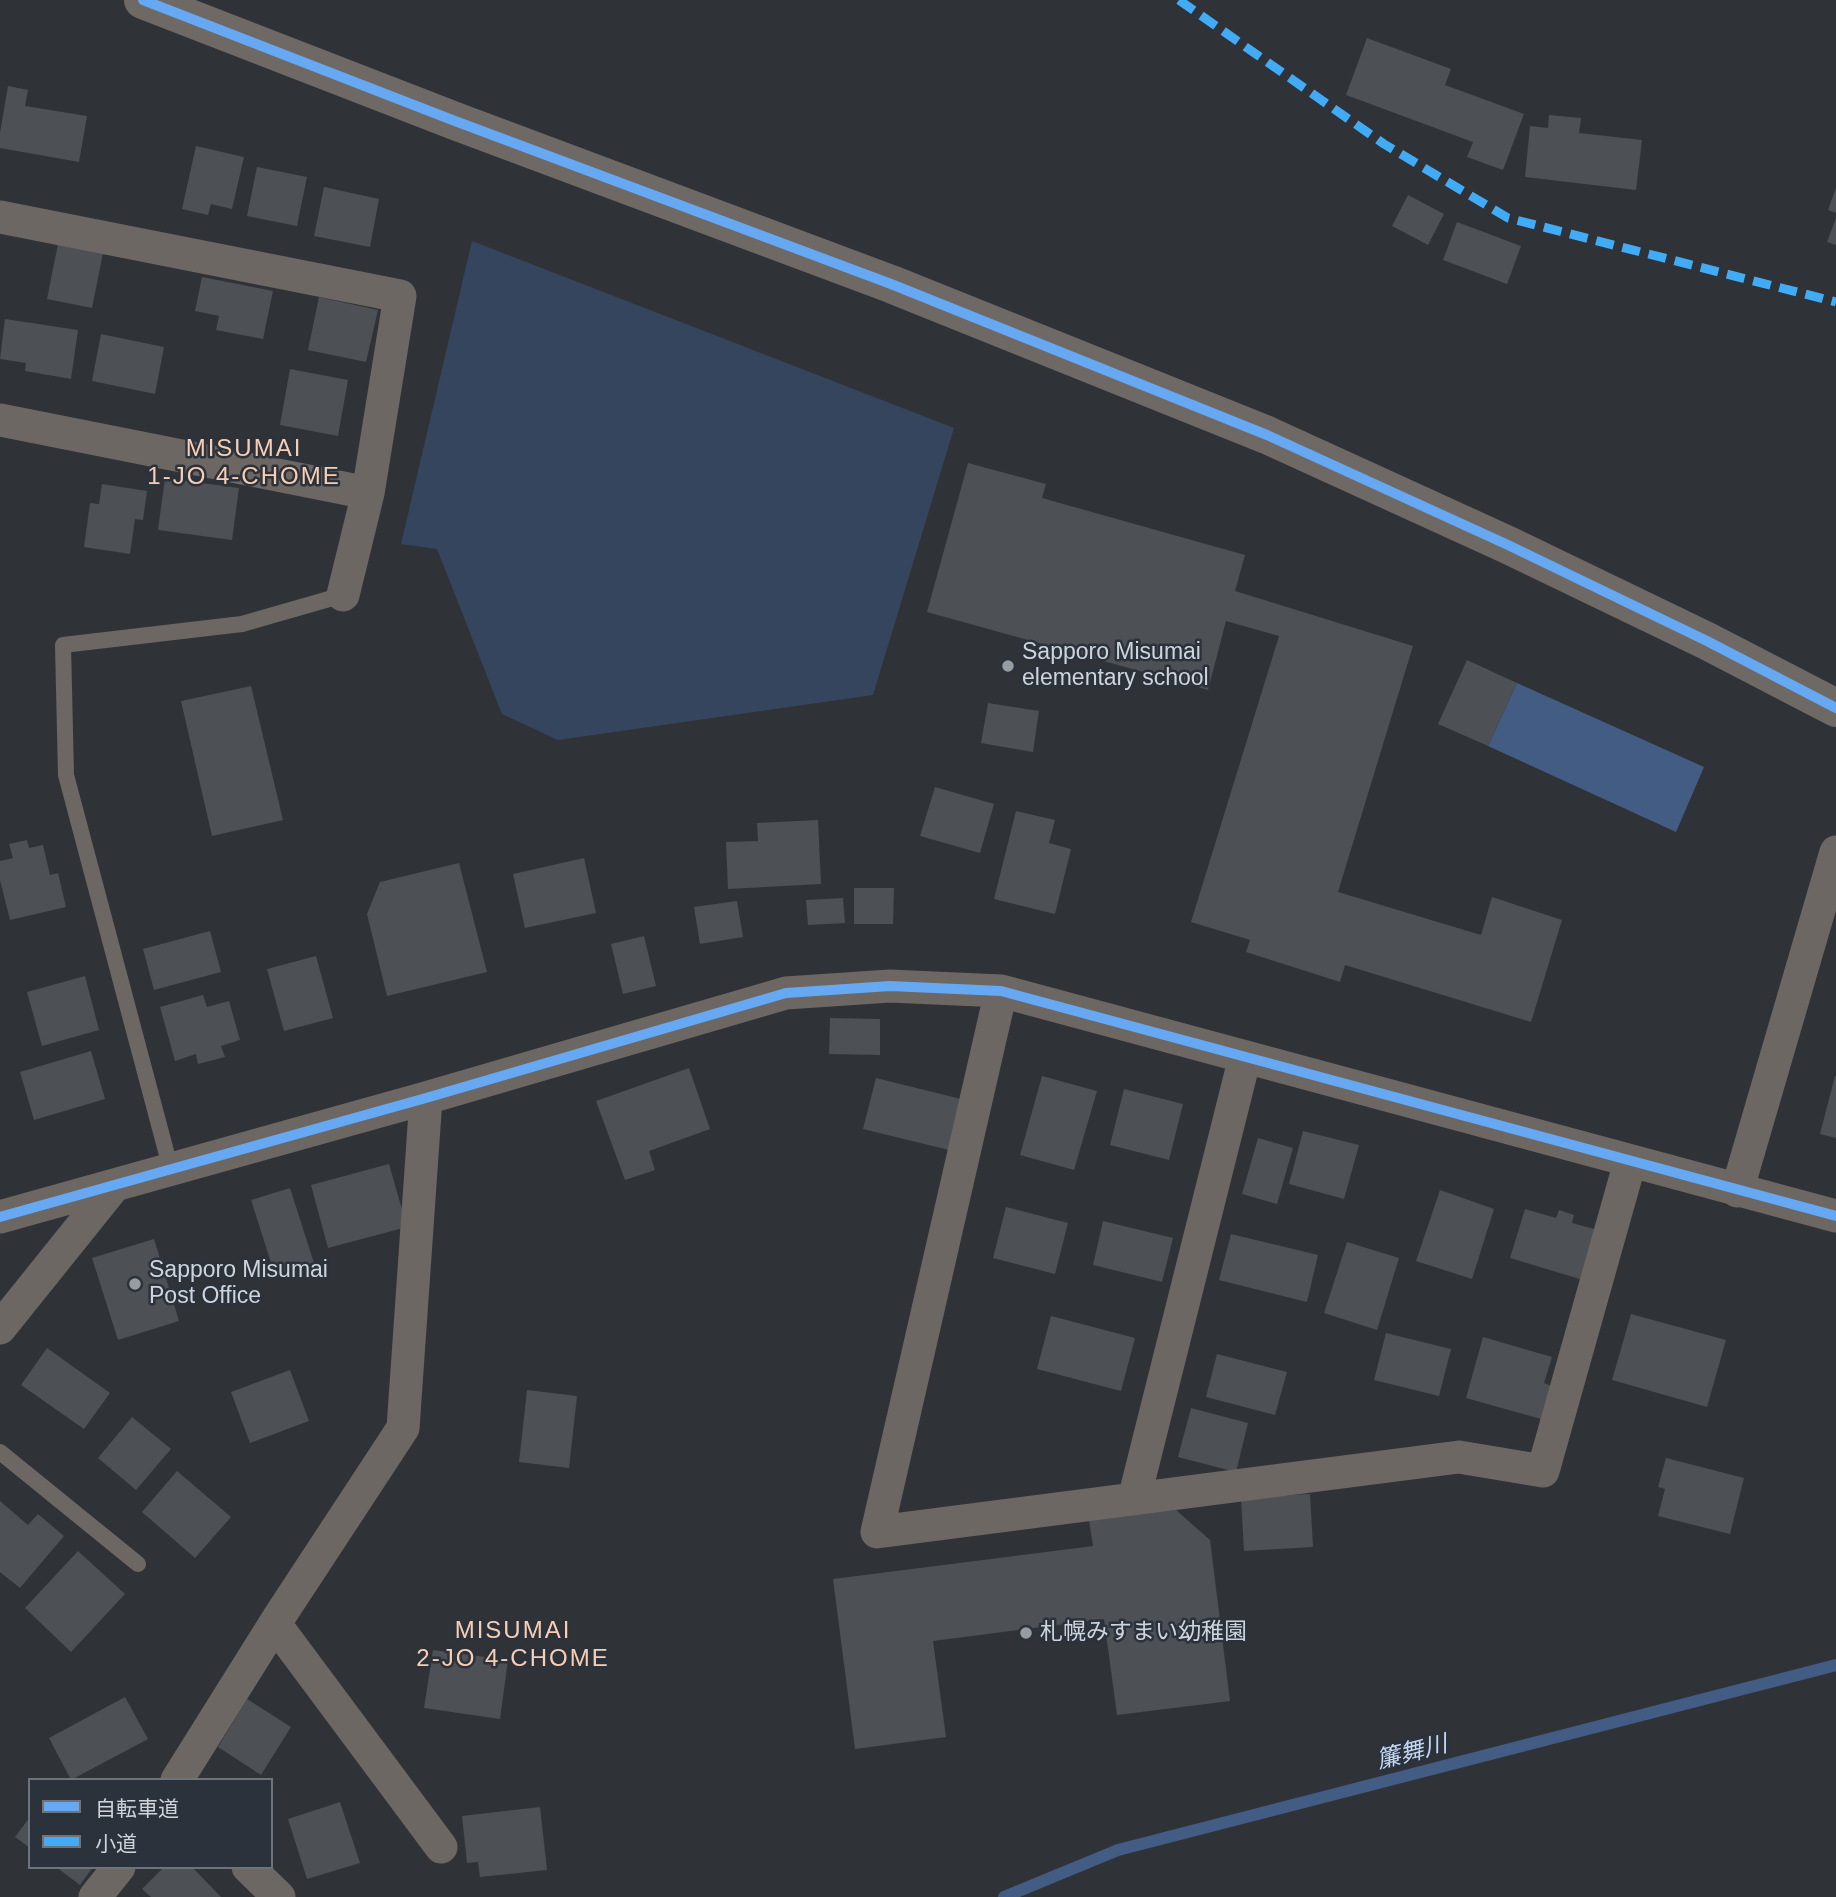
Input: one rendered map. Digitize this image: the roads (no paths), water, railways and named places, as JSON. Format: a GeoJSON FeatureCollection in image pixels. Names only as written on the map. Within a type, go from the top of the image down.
{"type":"FeatureCollection","features":[{"type":"Feature","properties":{"kind":"street"},"geometry":{"type":"LineString","coordinates":[[143,0],[455,121],[891,284],[1267,435],[1508,545],[1836,708]]}},
{"type":"Feature","properties":{"kind":"street"},"geometry":{"type":"LineString","coordinates":[[0,217],[400,296],[368,493],[343,596]]}},
{"type":"Feature","properties":{"kind":"street"},"geometry":{"type":"LineString","coordinates":[[0,420],[368,493]]}},
{"type":"Feature","properties":{"kind":"street"},"geometry":{"type":"LineString","coordinates":[[1737,1191],[1836,852]]}},
{"type":"Feature","properties":{"kind":"street"},"geometry":{"type":"LineString","coordinates":[[0,1217],[426,1098],[786,993],[890,986],[1001,991],[1836,1216]]}},
{"type":"Feature","properties":{"kind":"street"},"geometry":{"type":"LineString","coordinates":[[1001,991],[877,1532],[1459,1457],[1542,1471],[1630,1162]]}},
{"type":"Feature","properties":{"kind":"street"},"geometry":{"type":"LineString","coordinates":[[1134,1499],[1245,1057]]}},
{"type":"Feature","properties":{"kind":"street"},"geometry":{"type":"LineString","coordinates":[[178,1778],[403,1428],[426,1098]]}},
{"type":"Feature","properties":{"kind":"street"},"geometry":{"type":"LineString","coordinates":[[0,1328],[114,1186]]}},
{"type":"Feature","properties":{"kind":"street"},"geometry":{"type":"LineString","coordinates":[[275,1624],[441,1847]]}},
{"type":"Feature","properties":{"kind":"street"},"geometry":{"type":"LineString","coordinates":[[96,1897],[117,1869]]}},
{"type":"Feature","properties":{"kind":"street"},"geometry":{"type":"LineString","coordinates":[[250,1869],[279,1897]]}},
{"type":"Feature","properties":{"kind":"lane"},"geometry":{"type":"LineString","coordinates":[[171,1170],[66,775],[63,645],[242,624],[343,596]]}},
{"type":"Feature","properties":{"kind":"lane"},"geometry":{"type":"LineString","coordinates":[[0,1452],[138,1564]]}},
{"type":"Feature","properties":{"kind":"waterway","name":"簾舞川"},"geometry":{"type":"LineString","coordinates":[[1004,1897],[1118,1850],[1836,1665]]}},
{"type":"Feature","properties":{"kind":"place","name":"Sapporo Misumai elementary school"},"geometry":{"type":"Point","coordinates":[1008,666]}},
{"type":"Feature","properties":{"kind":"place","name":"Sapporo Misumai Post Office"},"geometry":{"type":"Point","coordinates":[135,1284]}},
{"type":"Feature","properties":{"kind":"place","name":"札幌みすまい幼稚園"},"geometry":{"type":"Point","coordinates":[1026,1633]}},
{"type":"Feature","properties":{"kind":"district","name":"MISUMAI 1-JO 4-CHOME"},"geometry":{"type":"Point","coordinates":[244,463]}},
{"type":"Feature","properties":{"kind":"district","name":"MISUMAI 2-JO 4-CHOME"},"geometry":{"type":"Point","coordinates":[513,1645]}}]}
